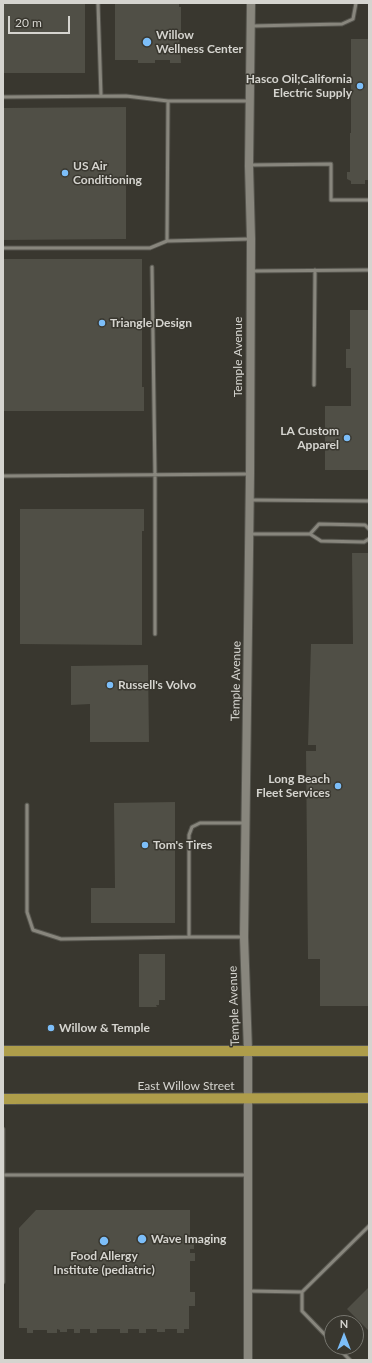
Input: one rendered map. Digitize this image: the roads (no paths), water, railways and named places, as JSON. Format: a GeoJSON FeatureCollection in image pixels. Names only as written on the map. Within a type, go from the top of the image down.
{"type":"FeatureCollection","features":[{"type":"Feature","properties":{"kind":"main road","name":"Temple Avenue"},"geometry":{"type":"LineString","coordinates":[[248,1360],[248,1050],[244,937],[250,534],[251,239],[249,166],[251,3]]}},
{"type":"Feature","properties":{"kind":"main road"},"geometry":{"type":"LineString","coordinates":[[3,1051],[369,1051]]}},
{"type":"Feature","properties":{"kind":"main road","name":"East Willow Street"},"geometry":{"type":"LineString","coordinates":[[3,1099],[369,1098]]}},
{"type":"Feature","properties":{"kind":"lane"},"geometry":{"type":"LineString","coordinates":[[98,3],[101,96]]}},
{"type":"Feature","properties":{"kind":"lane"},"geometry":{"type":"LineString","coordinates":[[250,26],[342,24],[353,19],[356,3]]}},
{"type":"Feature","properties":{"kind":"lane"},"geometry":{"type":"LineString","coordinates":[[3,97],[126,96],[168,101],[250,101]]}},
{"type":"Feature","properties":{"kind":"lane"},"geometry":{"type":"LineString","coordinates":[[167,241],[168,101]]}},
{"type":"Feature","properties":{"kind":"lane"},"geometry":{"type":"LineString","coordinates":[[249,166],[331,164],[331,200],[369,200]]}},
{"type":"Feature","properties":{"kind":"lane"},"geometry":{"type":"LineString","coordinates":[[3,248],[150,248],[167,241],[251,239]]}},
{"type":"Feature","properties":{"kind":"lane"},"geometry":{"type":"LineString","coordinates":[[152,267],[156,474],[155,634]]}},
{"type":"Feature","properties":{"kind":"lane"},"geometry":{"type":"LineString","coordinates":[[314,385],[315,270]]}},
{"type":"Feature","properties":{"kind":"lane"},"geometry":{"type":"LineString","coordinates":[[251,271],[369,270]]}},
{"type":"Feature","properties":{"kind":"lane"},"geometry":{"type":"LineString","coordinates":[[3,476],[250,474]]}},
{"type":"Feature","properties":{"kind":"lane"},"geometry":{"type":"LineString","coordinates":[[250,500],[369,501]]}},
{"type":"Feature","properties":{"kind":"lane"},"geometry":{"type":"LineString","coordinates":[[310,534],[319,524],[365,525],[369,528]]}},
{"type":"Feature","properties":{"kind":"lane"},"geometry":{"type":"LineString","coordinates":[[250,534],[310,534],[321,541],[364,542],[369,539]]}},
{"type":"Feature","properties":{"kind":"lane"},"geometry":{"type":"LineString","coordinates":[[27,805],[27,912],[33,930],[61,939],[244,937]]}},
{"type":"Feature","properties":{"kind":"lane"},"geometry":{"type":"LineString","coordinates":[[189,937],[189,835],[192,827],[200,823],[246,823]]}},
{"type":"Feature","properties":{"kind":"lane"},"geometry":{"type":"LineString","coordinates":[[3,1129],[3,1282]]}},
{"type":"Feature","properties":{"kind":"lane"},"geometry":{"type":"LineString","coordinates":[[3,1175],[248,1175]]}},
{"type":"Feature","properties":{"kind":"lane"},"geometry":{"type":"LineString","coordinates":[[324,1334],[302,1311],[302,1292],[369,1226]]}},
{"type":"Feature","properties":{"kind":"lane"},"geometry":{"type":"LineString","coordinates":[[247,1291],[302,1292]]}},
{"type":"Feature","properties":{"kind":"place","name":"Willow Wellness Center"},"geometry":{"type":"Point","coordinates":[147,42]}},
{"type":"Feature","properties":{"kind":"place","name":"Hasco Oil;California Electric Supply"},"geometry":{"type":"Point","coordinates":[360,86]}},
{"type":"Feature","properties":{"kind":"place","name":"US Air Conditioning"},"geometry":{"type":"Point","coordinates":[65,173]}},
{"type":"Feature","properties":{"kind":"place","name":"Triangle Design"},"geometry":{"type":"Point","coordinates":[102,323]}},
{"type":"Feature","properties":{"kind":"place","name":"LA Custom Apparel"},"geometry":{"type":"Point","coordinates":[347,438]}},
{"type":"Feature","properties":{"kind":"place","name":"Russell's Volvo"},"geometry":{"type":"Point","coordinates":[110,685]}},
{"type":"Feature","properties":{"kind":"place","name":"Long Beach Fleet Services"},"geometry":{"type":"Point","coordinates":[338,786]}},
{"type":"Feature","properties":{"kind":"place","name":"Tom's Tires"},"geometry":{"type":"Point","coordinates":[145,845]}},
{"type":"Feature","properties":{"kind":"place","name":"Willow & Temple"},"geometry":{"type":"Point","coordinates":[51,1028]}},
{"type":"Feature","properties":{"kind":"place","name":"Wave Imaging"},"geometry":{"type":"Point","coordinates":[142,1239]}},
{"type":"Feature","properties":{"kind":"place","name":"Food Allergy Institute (pediatric)"},"geometry":{"type":"Point","coordinates":[104,1241]}}]}
